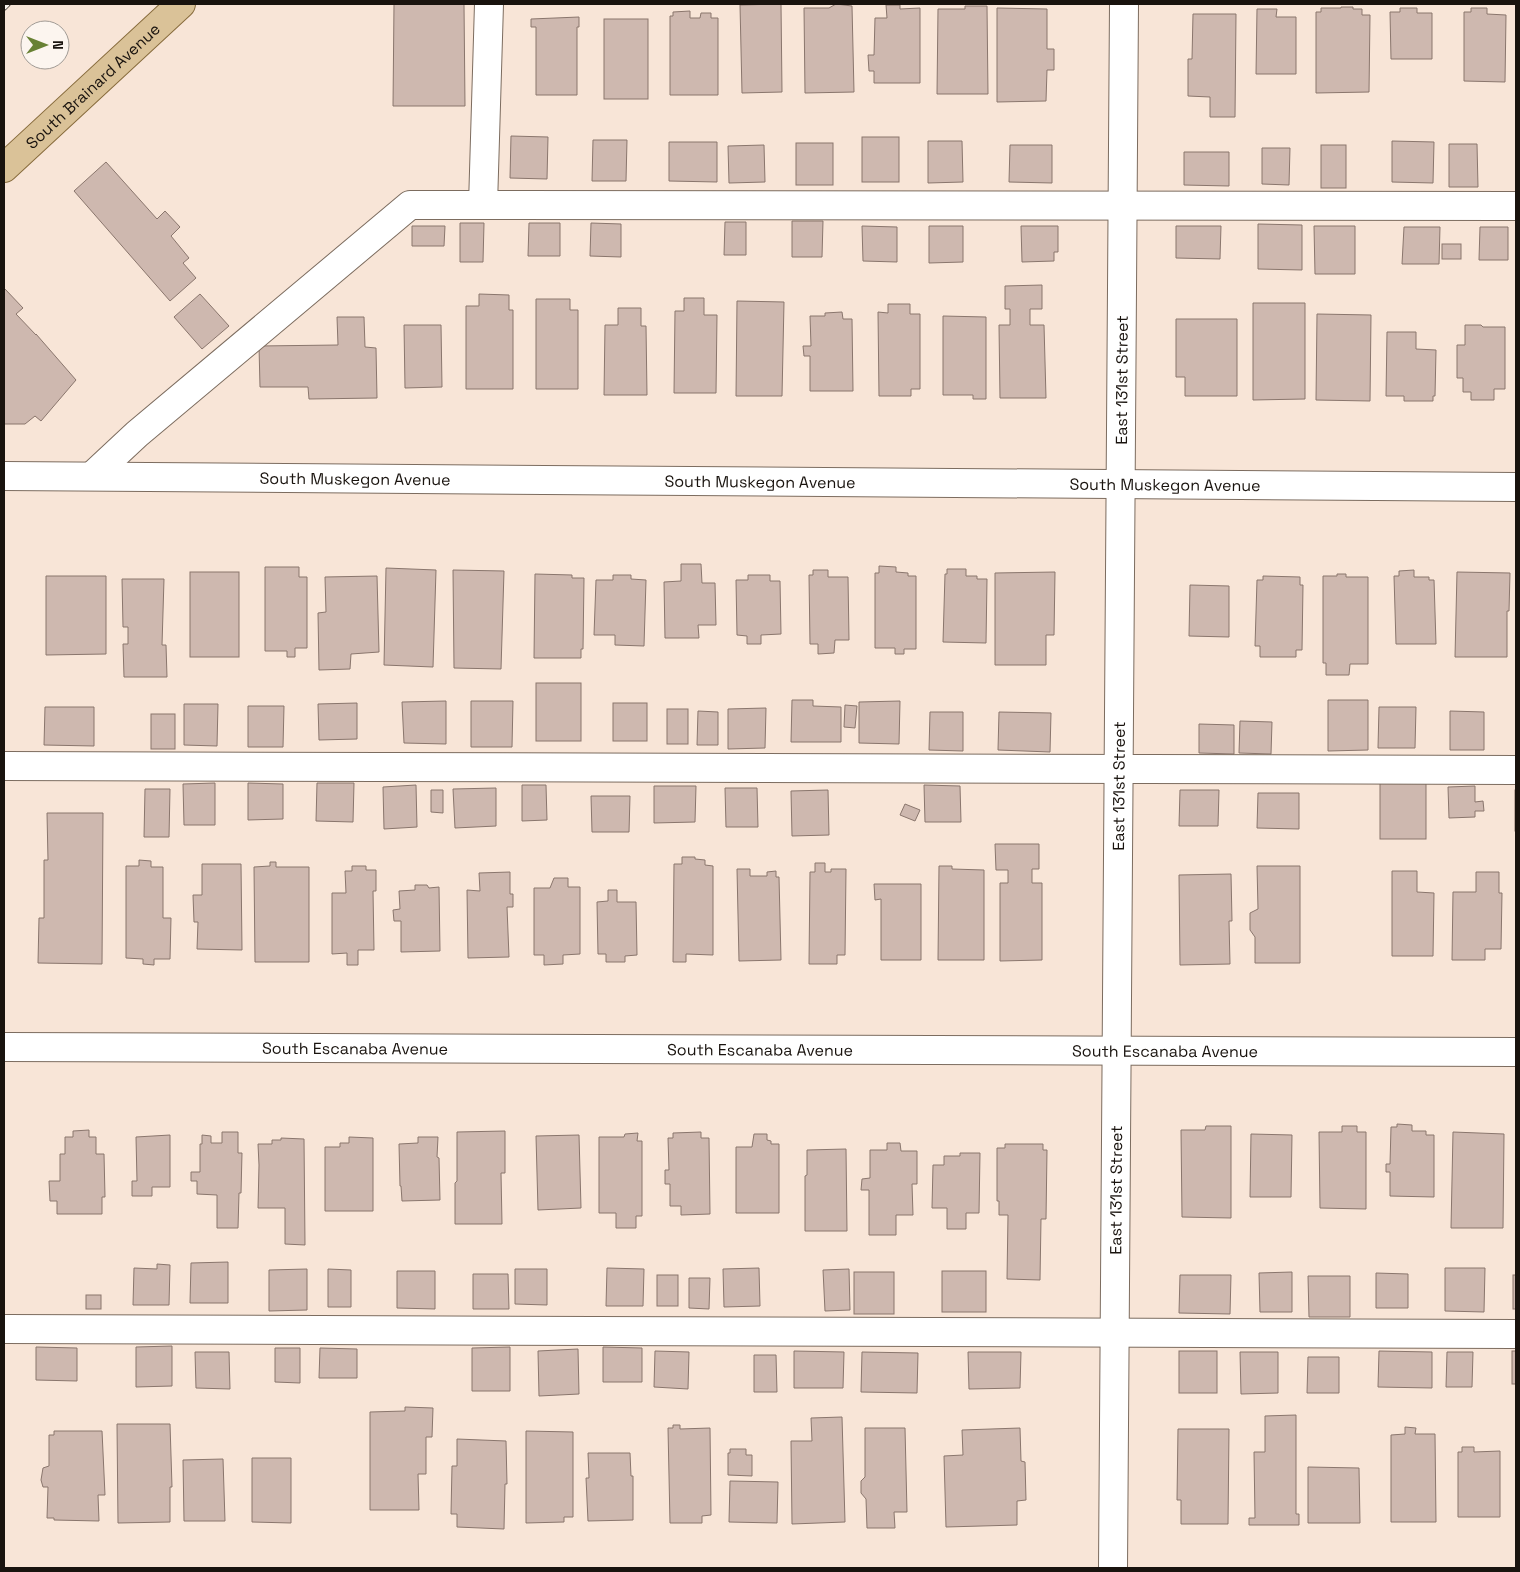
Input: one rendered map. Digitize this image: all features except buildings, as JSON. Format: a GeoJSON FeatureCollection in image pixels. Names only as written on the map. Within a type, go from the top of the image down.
{"type":"FeatureCollection","features":[{"type":"Feature","properties":{"kind":"main road","name":"South Brainard Avenue"},"geometry":{"type":"LineString","coordinates":[[4,168],[181,4]]}},
{"type":"Feature","properties":{"kind":"street"},"geometry":{"type":"LineString","coordinates":[[483,205],[490,4]]}},
{"type":"Feature","properties":{"kind":"street","name":"East 131st Street"},"geometry":{"type":"LineString","coordinates":[[1113,1568],[1124,4]]}},
{"type":"Feature","properties":{"kind":"street"},"geometry":{"type":"LineString","coordinates":[[92,476],[137,434],[410,205],[1516,206]]}},
{"type":"Feature","properties":{"kind":"street","name":"South Muskegon Avenue"},"geometry":{"type":"LineString","coordinates":[[4,476],[1516,487]]}},
{"type":"Feature","properties":{"kind":"street"},"geometry":{"type":"LineString","coordinates":[[4,766],[1516,770]]}},
{"type":"Feature","properties":{"kind":"street","name":"South Escanaba Avenue"},"geometry":{"type":"LineString","coordinates":[[4,1047],[1516,1052]]}},
{"type":"Feature","properties":{"kind":"street"},"geometry":{"type":"LineString","coordinates":[[4,1329],[1516,1334]]}},
{"type":"Feature","properties":{"kind":"railway"},"geometry":{"type":"LineString","coordinates":[[4,8],[8,4]]}}]}
